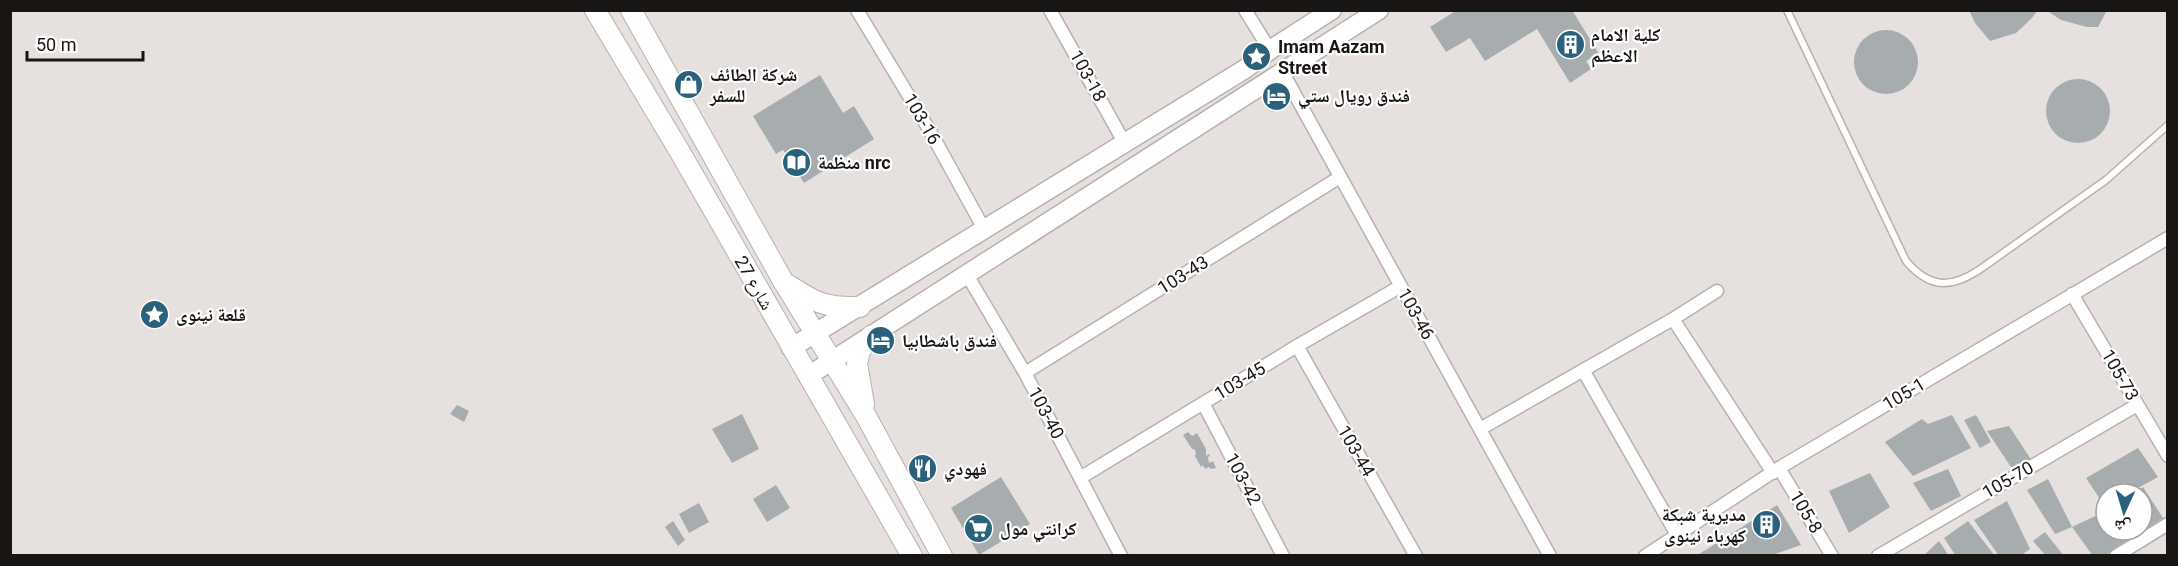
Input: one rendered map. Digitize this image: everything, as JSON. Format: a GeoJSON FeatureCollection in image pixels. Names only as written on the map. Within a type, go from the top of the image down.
{"type":"FeatureCollection","features":[{"type":"Feature","properties":{"kind":"main road","name":"شارع 27"},"geometry":{"type":"LineString","coordinates":[[595,10],[680,152],[912,555]]}},
{"type":"Feature","properties":{"kind":"main road","name":"شارع 27"},"geometry":{"type":"LineString","coordinates":[[631,10],[783,281],[866,416],[942,555]]}},
{"type":"Feature","properties":{"kind":"main road"},"geometry":{"type":"LineString","coordinates":[[791,348],[1245,69],[1332,10]]}},
{"type":"Feature","properties":{"kind":"main road"},"geometry":{"type":"LineString","coordinates":[[808,376],[1379,10]]}},
{"type":"Feature","properties":{"kind":"main road"},"geometry":{"type":"LineString","coordinates":[[783,281],[817,302],[841,307],[860,307]]}},
{"type":"Feature","properties":{"kind":"main road"},"geometry":{"type":"LineString","coordinates":[[866,416],[857,364],[860,351],[871,336]]}},
{"type":"Feature","properties":{"kind":"street","name":"103-16"},"geometry":{"type":"LineString","coordinates":[[857,10],[930,131],[984,229]]}},
{"type":"Feature","properties":{"kind":"street","name":"103-18"},"geometry":{"type":"LineString","coordinates":[[1050,10],[1124,142]]}},
{"type":"Feature","properties":{"kind":"street"},"geometry":{"type":"LineString","coordinates":[[1245,10],[1270,50]]}},
{"type":"Feature","properties":{"kind":"street","name":"103-46"},"geometry":{"type":"LineString","coordinates":[[1283,73],[1550,555]]}},
{"type":"Feature","properties":{"kind":"street","name":"103-43"},"geometry":{"type":"LineString","coordinates":[[1025,373],[1340,177]]}},
{"type":"Feature","properties":{"kind":"street","name":"105-1"},"geometry":{"type":"LineString","coordinates":[[1645,555],[1776,471],[2168,238]]}},
{"type":"Feature","properties":{"kind":"street","name":"103-40"},"geometry":{"type":"LineString","coordinates":[[966,273],[1025,373],[1121,555]]}},
{"type":"Feature","properties":{"kind":"street","name":"103-45"},"geometry":{"type":"LineString","coordinates":[[1080,478],[1297,346],[1401,286]]}},
{"type":"Feature","properties":{"kind":"street"},"geometry":{"type":"LineString","coordinates":[[1480,429],[1673,319],[1717,291]]}},
{"type":"Feature","properties":{"kind":"street","name":"105-73"},"geometry":{"type":"LineString","coordinates":[[2072,294],[2168,456]]}},
{"type":"Feature","properties":{"kind":"street","name":"105-8"},"geometry":{"type":"LineString","coordinates":[[1673,319],[1832,555]]}},
{"type":"Feature","properties":{"kind":"street","name":"103-44"},"geometry":{"type":"LineString","coordinates":[[1297,346],[1416,555]]}},
{"type":"Feature","properties":{"kind":"street"},"geometry":{"type":"LineString","coordinates":[[1583,370],[1677,535]]}},
{"type":"Feature","properties":{"kind":"street","name":"103-42"},"geometry":{"type":"LineString","coordinates":[[1203,403],[1283,555]]}},
{"type":"Feature","properties":{"kind":"street","name":"105-70"},"geometry":{"type":"LineString","coordinates":[[1878,555],[2137,405]]}},
{"type":"Feature","properties":{"kind":"street"},"geometry":{"type":"LineString","coordinates":[[2116,555],[2168,524]]}},
{"type":"Feature","properties":{"kind":"lane"},"geometry":{"type":"LineString","coordinates":[[1787,10],[1906,261],[1917,274],[1932,282],[1949,283],[1965,279],[1979,270],[2106,180],[2168,125]]}},
{"type":"Feature","properties":{"kind":"building","name":"كلية الامام الاعظم"},"geometry":{"type":"Polygon","coordinates":[[[1457,10],[1572,10],[1599,54],[1586,61],[1591,69],[1570,83],[1537,29],[1485,61],[1470,38],[1446,52],[1430,27],[1457,10]]]}},
{"type":"Feature","properties":{"kind":"building"},"geometry":{"type":"Polygon","coordinates":[[[1969,10],[2038,10],[2016,33],[1990,41],[1975,23],[1969,10]]]}},
{"type":"Feature","properties":{"kind":"building"},"geometry":{"type":"Polygon","coordinates":[[[2046,10],[2107,10],[2098,27],[2087,27],[2061,20],[2046,10]]]}},
{"type":"Feature","properties":{"kind":"building"},"geometry":{"type":"Polygon","coordinates":[[[1886,30],[1904,35],[1909,39],[1913,44],[1918,62],[1913,80],[1909,85],[1904,89],[1886,94],[1868,89],[1863,85],[1859,80],[1854,62],[1859,44],[1863,39],[1868,35],[1886,30]]]}},
{"type":"Feature","properties":{"kind":"building"},"geometry":{"type":"Polygon","coordinates":[[[820,75],[843,113],[854,106],[874,139],[804,183],[783,150],[776,154],[753,116],[820,75]]]}},
{"type":"Feature","properties":{"kind":"building"},"geometry":{"type":"Polygon","coordinates":[[[2078,79],[2096,84],[2101,88],[2105,93],[2110,111],[2105,129],[2101,134],[2096,138],[2078,143],[2060,138],[2055,134],[2051,129],[2046,111],[2051,93],[2055,88],[2060,84],[2078,79]]]}},
{"type":"Feature","properties":{"kind":"building"},"geometry":{"type":"Polygon","coordinates":[[[457,405],[469,411],[464,422],[450,414],[457,405]]]}},
{"type":"Feature","properties":{"kind":"building"},"geometry":{"type":"Polygon","coordinates":[[[742,414],[759,449],[732,463],[712,429],[742,414]]]}},
{"type":"Feature","properties":{"kind":"building"},"geometry":{"type":"Polygon","coordinates":[[[1952,415],[1971,448],[1913,476],[1885,442],[1922,419],[1928,424],[1952,415]]]}},
{"type":"Feature","properties":{"kind":"building"},"geometry":{"type":"Polygon","coordinates":[[[1976,415],[1991,442],[1980,448],[1964,420],[1976,415]]]}},
{"type":"Feature","properties":{"kind":"building"},"geometry":{"type":"Polygon","coordinates":[[[2009,426],[2032,461],[2013,470],[1987,431],[2009,426]]]}},
{"type":"Feature","properties":{"kind":"building"},"geometry":{"type":"Polygon","coordinates":[[[1188,432],[1192,436],[1197,433],[1206,449],[1206,456],[1209,454],[1210,456],[1208,457],[1209,463],[1213,461],[1216,468],[1205,469],[1203,465],[1201,467],[1194,449],[1183,435],[1188,432]]]}},
{"type":"Feature","properties":{"kind":"building"},"geometry":{"type":"Polygon","coordinates":[[[2138,448],[2158,477],[2149,482],[2094,482],[2094,490],[2086,478],[2138,448]]]}},
{"type":"Feature","properties":{"kind":"building"},"geometry":{"type":"Polygon","coordinates":[[[1948,469],[1961,496],[1931,511],[1913,483],[1948,469]]]}},
{"type":"Feature","properties":{"kind":"building"},"geometry":{"type":"Polygon","coordinates":[[[1870,473],[1890,507],[1849,533],[1829,491],[1870,473]]]}},
{"type":"Feature","properties":{"kind":"building"},"geometry":{"type":"Polygon","coordinates":[[[1001,477],[1030,524],[979,555],[951,508],[1001,477]]]}},
{"type":"Feature","properties":{"kind":"building"},"geometry":{"type":"Polygon","coordinates":[[[2048,479],[2072,527],[2055,534],[2027,490],[2048,479]]]}},
{"type":"Feature","properties":{"kind":"building"},"geometry":{"type":"Polygon","coordinates":[[[776,485],[790,508],[767,522],[753,499],[776,485]]]}},
{"type":"Feature","properties":{"kind":"building"},"geometry":{"type":"Polygon","coordinates":[[[2007,501],[2030,549],[2020,556],[1999,556],[1974,520],[2007,501]]]}},
{"type":"Feature","properties":{"kind":"building"},"geometry":{"type":"Polygon","coordinates":[[[699,503],[709,522],[689,533],[679,514],[699,503]]]}},
{"type":"Feature","properties":{"kind":"building"},"geometry":{"type":"Polygon","coordinates":[[[2154,504],[2163,518],[2154,524],[2154,504]]]}},
{"type":"Feature","properties":{"kind":"building","name":"مديرية شبكة كهرباء نينوى"},"geometry":{"type":"Polygon","coordinates":[[[1777,505],[1801,545],[1769,556],[1696,556],[1777,505]]]}},
{"type":"Feature","properties":{"kind":"building"},"geometry":{"type":"Polygon","coordinates":[[[2094,517],[2094,542],[2126,542],[2105,556],[2093,556],[2072,527],[2094,517]]]}},
{"type":"Feature","properties":{"kind":"building"},"geometry":{"type":"Polygon","coordinates":[[[673,521],[685,540],[678,546],[665,527],[673,521]]]}},
{"type":"Feature","properties":{"kind":"building"},"geometry":{"type":"Polygon","coordinates":[[[1968,521],[1995,556],[1956,556],[1944,538],[1968,521]]]}},
{"type":"Feature","properties":{"kind":"building"},"geometry":{"type":"Polygon","coordinates":[[[2045,532],[2064,556],[2046,556],[2033,541],[2045,532]]]}},
{"type":"Feature","properties":{"kind":"building"},"geometry":{"type":"Polygon","coordinates":[[[1939,541],[1949,556],[1923,556],[1939,541]]]}},
{"type":"Feature","properties":{"kind":"place","name":"كلية الامام الاعظم"},"geometry":{"type":"Point","coordinates":[1570,45]}},
{"type":"Feature","properties":{"kind":"place","name":"Imam Aazam Street"},"geometry":{"type":"Point","coordinates":[1257,57]}},
{"type":"Feature","properties":{"kind":"place","name":"شركة الطائف للسفر"},"geometry":{"type":"Point","coordinates":[689,85]}},
{"type":"Feature","properties":{"kind":"place","name":"فندق رويال ستي"},"geometry":{"type":"Point","coordinates":[1277,96]}},
{"type":"Feature","properties":{"kind":"place","name":"منظمة nrc"},"geometry":{"type":"Point","coordinates":[797,163]}},
{"type":"Feature","properties":{"kind":"place","name":"قلعة نينوى"},"geometry":{"type":"Point","coordinates":[155,315]}},
{"type":"Feature","properties":{"kind":"place","name":"فندق باشطابيا"},"geometry":{"type":"Point","coordinates":[881,341]}},
{"type":"Feature","properties":{"kind":"place","name":"فهودي"},"geometry":{"type":"Point","coordinates":[923,469]}},
{"type":"Feature","properties":{"kind":"place","name":"مديرية شبكة كهرباء نينوى"},"geometry":{"type":"Point","coordinates":[1767,525]}},
{"type":"Feature","properties":{"kind":"place","name":"كرانتي مول"},"geometry":{"type":"Point","coordinates":[979,529]}}]}
